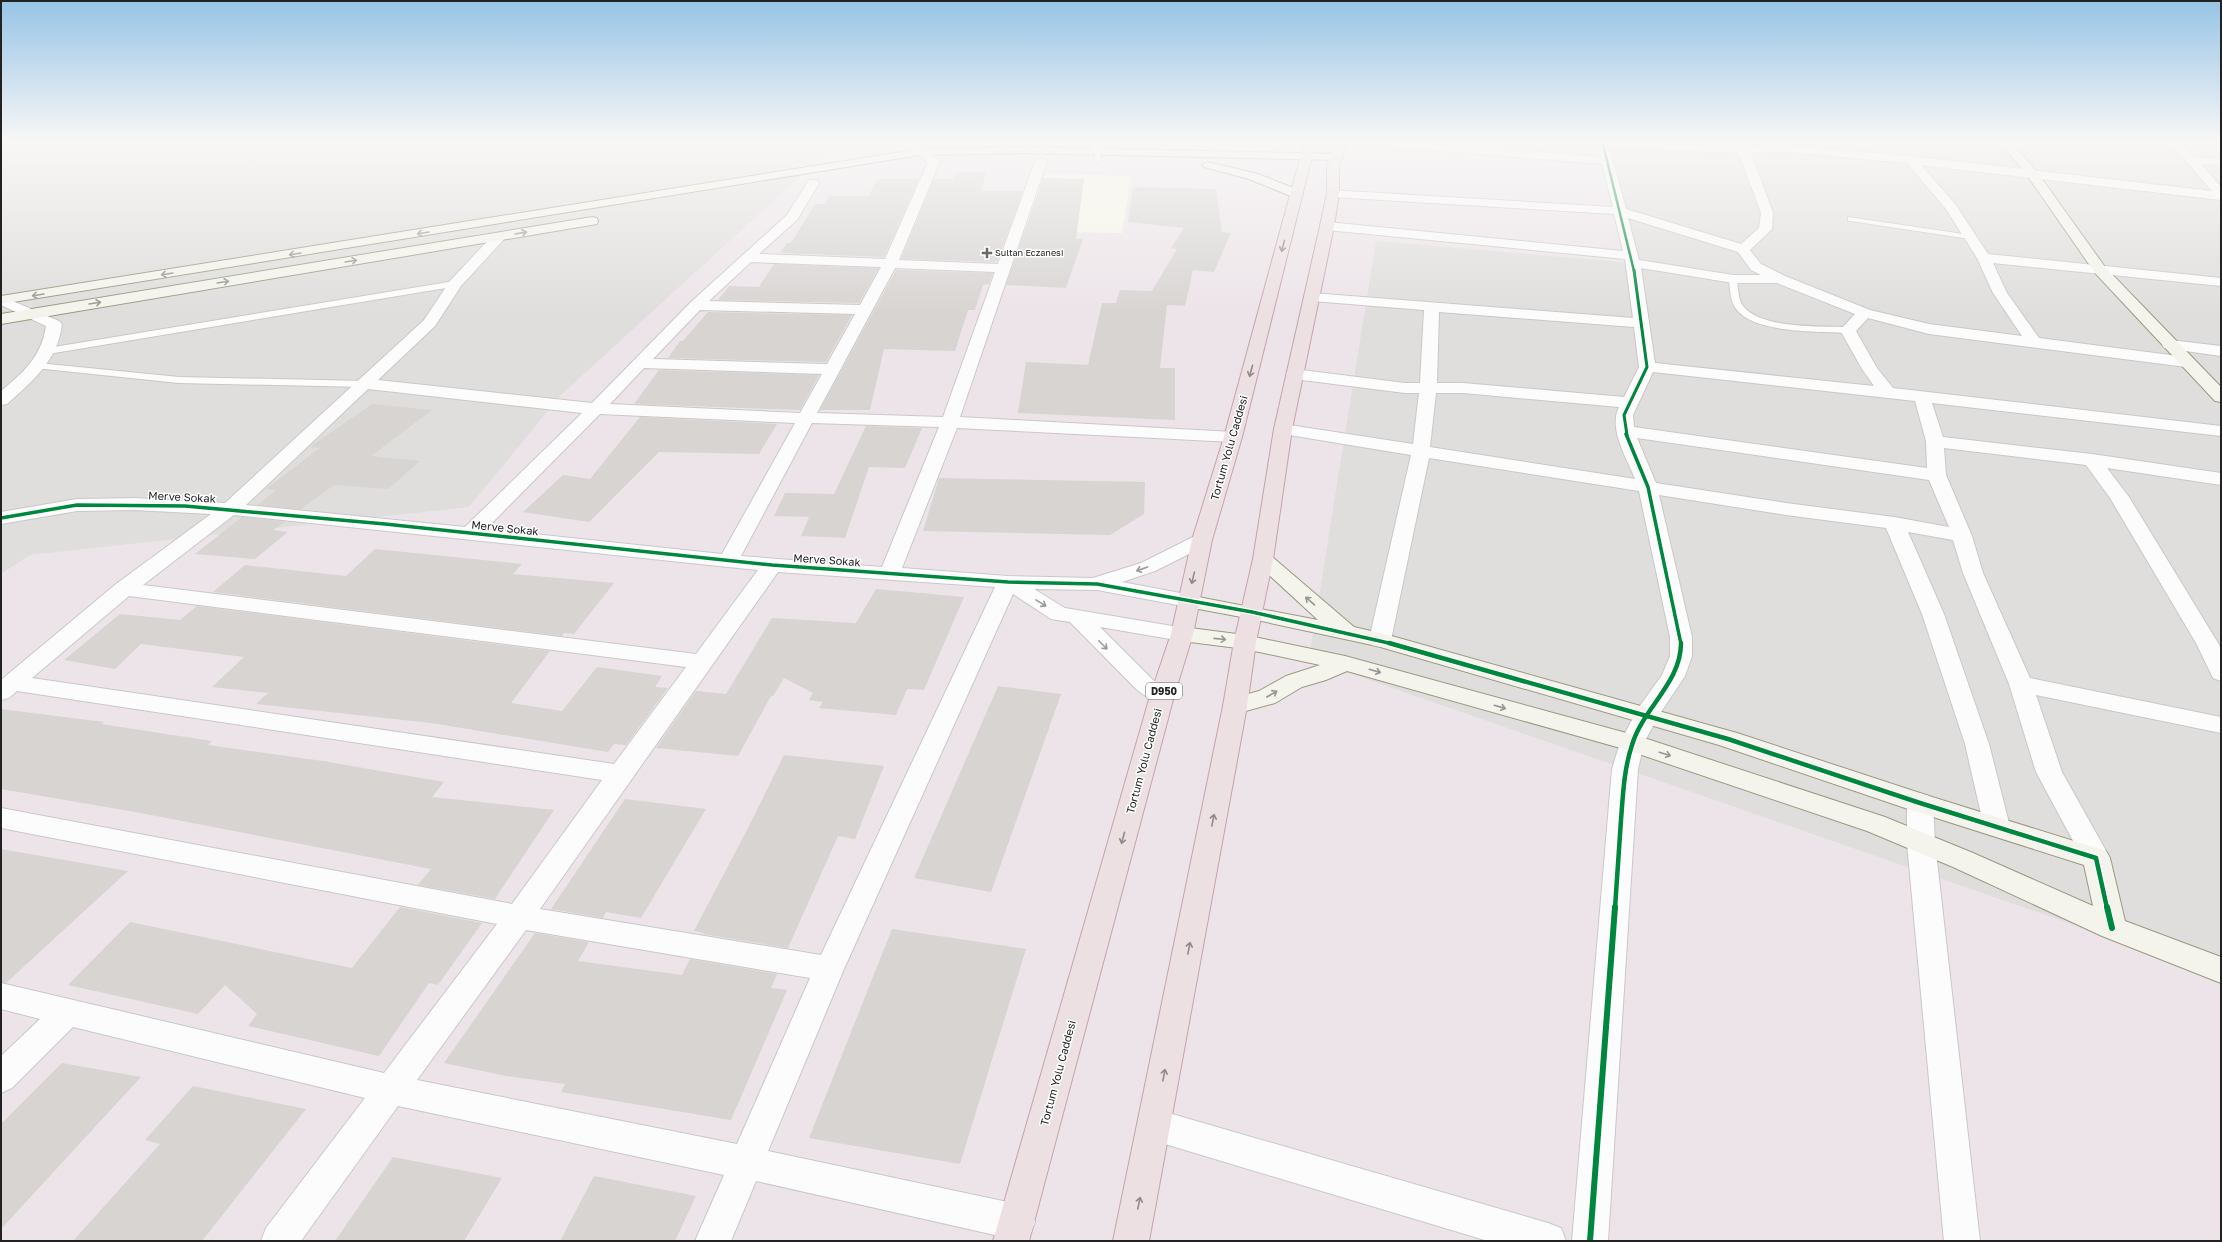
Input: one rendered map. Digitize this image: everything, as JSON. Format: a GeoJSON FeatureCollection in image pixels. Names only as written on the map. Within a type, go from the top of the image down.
{"type":"FeatureCollection","features":[{"type":"Feature","properties":{"kind":"highway","name":"Tortum Yolu Caddesi"},"geometry":{"type":"LineString","coordinates":[[1014,1231],[1162,696],[1182,634],[1202,540],[1234,437],[1296,198]]}},
{"type":"Feature","properties":{"kind":"highway"},"geometry":{"type":"LineString","coordinates":[[1131,1241],[1155,1126],[1263,559],[1283,429],[1332,198]]}},
{"type":"Feature","properties":{"kind":"main road"},"geometry":{"type":"LineString","coordinates":[[1,300],[635,198]]}},
{"type":"Feature","properties":{"kind":"main road"},"geometry":{"type":"LineString","coordinates":[[2049,198],[2100,270],[2186,362],[2219,392]]}},
{"type":"Feature","properties":{"kind":"main road"},"geometry":{"type":"LineString","coordinates":[[1,319],[607,219]]}},
{"type":"Feature","properties":{"kind":"main road"},"geometry":{"type":"LineString","coordinates":[[1263,559],[1329,618],[1351,634]]}},
{"type":"Feature","properties":{"kind":"main road"},"geometry":{"type":"LineString","coordinates":[[1188,601],[1252,612],[1380,640],[1728,739],[1920,804],[2096,858],[2112,928]]}},
{"type":"Feature","properties":{"kind":"main road"},"geometry":{"type":"LineString","coordinates":[[1182,634],[1246,642],[1345,663],[1632,743],[1876,824],[2112,928],[2221,970]]}},
{"type":"Feature","properties":{"kind":"main road"},"geometry":{"type":"LineString","coordinates":[[1235,706],[1267,697],[1294,681],[1318,675],[1345,663]]}},
{"type":"Feature","properties":{"kind":"street"},"geometry":{"type":"LineString","coordinates":[[470,534],[596,409],[696,305],[792,217],[804,198]]}},
{"type":"Feature","properties":{"kind":"street"},"geometry":{"type":"LineString","coordinates":[[728,561],[890,264],[918,198]]}},
{"type":"Feature","properties":{"kind":"street"},"geometry":{"type":"LineString","coordinates":[[890,573],[950,422],[1006,268],[1029,198]]}},
{"type":"Feature","properties":{"kind":"street"},"geometry":{"type":"LineString","coordinates":[[1412,198],[1620,211],[1743,249],[1756,267],[1780,279],[1865,313],[1929,328],[2186,362]]}},
{"type":"Feature","properties":{"kind":"street"},"geometry":{"type":"LineString","coordinates":[[1590,1241],[1625,769],[1632,743],[1646,716],[1673,676],[1681,656],[1682,637],[1648,486],[1625,431],[1624,415],[1646,367],[1633,260],[1617,198]]}},
{"type":"Feature","properties":{"kind":"street"},"geometry":{"type":"LineString","coordinates":[[1743,249],[1765,229],[1767,213],[1761,198]]}},
{"type":"Feature","properties":{"kind":"street"},"geometry":{"type":"LineString","coordinates":[[1943,198],[1951,207],[1984,258],[2000,293],[2034,343]]}},
{"type":"Feature","properties":{"kind":"street"},"geometry":{"type":"LineString","coordinates":[[1327,226],[1633,260],[1733,279],[1780,279]]}},
{"type":"Feature","properties":{"kind":"street"},"geometry":{"type":"LineString","coordinates":[[6,688],[124,589],[230,509],[430,323],[455,284],[499,237]]}},
{"type":"Feature","properties":{"kind":"street"},"geometry":{"type":"LineString","coordinates":[[748,258],[1006,268]]}},
{"type":"Feature","properties":{"kind":"street"},"geometry":{"type":"LineString","coordinates":[[1984,258],[2221,282]]}},
{"type":"Feature","properties":{"kind":"street"},"geometry":{"type":"LineString","coordinates":[[1312,297],[1640,323]]}},
{"type":"Feature","properties":{"kind":"street"},"geometry":{"type":"LineString","coordinates":[[1,300],[54,324],[54,332],[48,351],[38,366],[30,376],[1,400]]}},
{"type":"Feature","properties":{"kind":"street"},"geometry":{"type":"LineString","coordinates":[[696,305],[864,310]]}},
{"type":"Feature","properties":{"kind":"street"},"geometry":{"type":"LineString","coordinates":[[1380,640],[1421,451],[1428,388],[1432,306]]}},
{"type":"Feature","properties":{"kind":"street"},"geometry":{"type":"LineString","coordinates":[[1865,313],[1848,330],[1870,369],[1888,393]]}},
{"type":"Feature","properties":{"kind":"street"},"geometry":{"type":"LineString","coordinates":[[2170,345],[2221,351]]}},
{"type":"Feature","properties":{"kind":"street"},"geometry":{"type":"LineString","coordinates":[[640,363],[832,369]]}},
{"type":"Feature","properties":{"kind":"street"},"geometry":{"type":"LineString","coordinates":[[1646,367],[1804,382],[2221,431]]}},
{"type":"Feature","properties":{"kind":"street"},"geometry":{"type":"LineString","coordinates":[[1294,374],[1405,388],[1463,388],[1630,403]]}},
{"type":"Feature","properties":{"kind":"street"},"geometry":{"type":"LineString","coordinates":[[365,384],[596,409],[805,418],[950,422],[1234,437]]}},
{"type":"Feature","properties":{"kind":"street"},"geometry":{"type":"LineString","coordinates":[[1922,397],[1935,441],[1937,475],[1962,536],[1973,573],[2021,684],[2049,772],[2096,858]]}},
{"type":"Feature","properties":{"kind":"street"},"geometry":{"type":"LineString","coordinates":[[1283,429],[1786,509],[1894,523],[1962,536]]}},
{"type":"Feature","properties":{"kind":"street"},"geometry":{"type":"LineString","coordinates":[[1625,431],[1937,475]]}},
{"type":"Feature","properties":{"kind":"street"},"geometry":{"type":"LineString","coordinates":[[1935,441],[2092,460],[2221,479]]}},
{"type":"Feature","properties":{"kind":"street"},"geometry":{"type":"LineString","coordinates":[[2092,460],[2119,497],[2207,643],[2221,673]]}},
{"type":"Feature","properties":{"kind":"street","name":"Merve Sokak"},"geometry":{"type":"LineString","coordinates":[[1,518],[78,505],[135,504],[230,509],[772,565],[1008,582],[1097,584]]}},
{"type":"Feature","properties":{"kind":"street"},"geometry":{"type":"LineString","coordinates":[[1894,523],[1933,614],[1977,744],[1997,828]]}},
{"type":"Feature","properties":{"kind":"street"},"geometry":{"type":"LineString","coordinates":[[1097,584],[1148,567],[1202,540]]}},
{"type":"Feature","properties":{"kind":"street"},"geometry":{"type":"LineString","coordinates":[[279,1241],[393,1090],[772,565]]}},
{"type":"Feature","properties":{"kind":"street"},"geometry":{"type":"LineString","coordinates":[[713,1241],[829,969],[1008,582],[1059,614],[1182,634]]}},
{"type":"Feature","properties":{"kind":"street"},"geometry":{"type":"LineString","coordinates":[[1097,584],[1188,601]]}},
{"type":"Feature","properties":{"kind":"street"},"geometry":{"type":"LineString","coordinates":[[124,589],[703,662]]}},
{"type":"Feature","properties":{"kind":"street"},"geometry":{"type":"LineString","coordinates":[[1076,617],[1145,685],[1162,696]]}},
{"type":"Feature","properties":{"kind":"street"},"geometry":{"type":"LineString","coordinates":[[2021,684],[2221,725]]}},
{"type":"Feature","properties":{"kind":"street"},"geometry":{"type":"LineString","coordinates":[[6,688],[620,774]]}},
{"type":"Feature","properties":{"kind":"street"},"geometry":{"type":"LineString","coordinates":[[1920,804],[1921,843],[1962,1241]]}},
{"type":"Feature","properties":{"kind":"street"},"geometry":{"type":"LineString","coordinates":[[1,818],[519,917],[829,969]]}},
{"type":"Feature","properties":{"kind":"street"},"geometry":{"type":"LineString","coordinates":[[1,996],[393,1090],[747,1163],[1014,1231]]}},
{"type":"Feature","properties":{"kind":"street"},"geometry":{"type":"LineString","coordinates":[[1,1078],[67,1012]]}},
{"type":"Feature","properties":{"kind":"street"},"geometry":{"type":"LineString","coordinates":[[1155,1126],[1548,1241]]}},
{"type":"Feature","properties":{"kind":"lane"},"geometry":{"type":"LineString","coordinates":[[1851,219],[1970,237]]}},
{"type":"Feature","properties":{"kind":"lane"},"geometry":{"type":"LineString","coordinates":[[1733,279],[1734,295],[1740,308],[1754,319],[1791,326],[1848,330]]}},
{"type":"Feature","properties":{"kind":"lane"},"geometry":{"type":"LineString","coordinates":[[48,351],[455,284]]}},
{"type":"Feature","properties":{"kind":"lane"},"geometry":{"type":"LineString","coordinates":[[38,366],[179,380],[365,384]]}},
{"type":"Feature","properties":{"kind":"shaded area"},"geometry":{"type":"Polygon","coordinates":[[[1,198],[2221,198],[2221,1241],[1,1241],[1,198]]]}},
{"type":"Feature","properties":{"kind":"shaded area"},"geometry":{"type":"Polygon","coordinates":[[[777,198],[1617,198],[1633,263],[1376,241],[1309,659],[2221,976],[2221,1241],[1,1241],[1,574],[30,555],[469,507],[561,395],[777,198]]]}},
{"type":"Feature","properties":{"kind":"shaded area"},"geometry":{"type":"Polygon","coordinates":[[[1034,198],[1128,198],[1122,233],[1020,231],[1034,198]]]}},
{"type":"Feature","properties":{"kind":"building"},"geometry":{"type":"Polygon","coordinates":[[[828,198],[910,198],[884,257],[780,253],[787,243],[791,243],[815,204],[825,204],[828,198]]]}},
{"type":"Feature","properties":{"kind":"building"},"geometry":{"type":"Polygon","coordinates":[[[926,198],[1020,198],[997,262],[901,259],[926,198]]]}},
{"type":"Feature","properties":{"kind":"building"},"geometry":{"type":"Polygon","coordinates":[[[1036,198],[1081,198],[1076,239],[1083,239],[1066,288],[1006,285],[1036,198]]]}},
{"type":"Feature","properties":{"kind":"building"},"geometry":{"type":"Polygon","coordinates":[[[1131,198],[1217,198],[1222,232],[1231,233],[1214,272],[1193,270],[1185,306],[1167,305],[1160,368],[1175,368],[1175,420],[1018,413],[1026,362],[1088,365],[1102,303],[1116,303],[1120,290],[1152,291],[1177,249],[1171,248],[1184,228],[1128,222],[1131,198]]]}},
{"type":"Feature","properties":{"kind":"building"},"geometry":{"type":"Polygon","coordinates":[[[774,264],[879,268],[859,303],[718,300],[729,286],[759,287],[774,264]]]}},
{"type":"Feature","properties":{"kind":"building"},"geometry":{"type":"Polygon","coordinates":[[[896,270],[993,273],[989,284],[983,285],[975,310],[968,310],[955,351],[884,349],[870,410],[820,410],[896,270]]]}},
{"type":"Feature","properties":{"kind":"building"},"geometry":{"type":"Polygon","coordinates":[[[708,312],[852,315],[826,362],[668,358],[680,341],[683,341],[708,312]]]}},
{"type":"Feature","properties":{"kind":"building"},"geometry":{"type":"Polygon","coordinates":[[[659,370],[819,375],[800,410],[634,404],[659,370]]]}},
{"type":"Feature","properties":{"kind":"building"},"geometry":{"type":"Polygon","coordinates":[[[372,404],[432,410],[371,456],[420,461],[388,489],[334,485],[301,509],[258,505],[276,490],[266,489],[320,448],[310,447],[372,404]]]}},
{"type":"Feature","properties":{"kind":"building"},"geometry":{"type":"Polygon","coordinates":[[[640,417],[777,424],[759,454],[659,452],[589,522],[523,512],[563,475],[590,479],[640,417]]]}},
{"type":"Feature","properties":{"kind":"building"},"geometry":{"type":"Polygon","coordinates":[[[866,426],[922,428],[905,468],[869,467],[845,538],[801,536],[809,517],[774,516],[785,493],[834,494],[866,426]]]}},
{"type":"Feature","properties":{"kind":"building"},"geometry":{"type":"Polygon","coordinates":[[[939,478],[1145,482],[1144,514],[1110,535],[923,531],[939,478]]]}},
{"type":"Feature","properties":{"kind":"building"},"geometry":{"type":"Polygon","coordinates":[[[242,517],[285,522],[273,530],[288,532],[255,559],[195,554],[242,517]]]}},
{"type":"Feature","properties":{"kind":"building"},"geometry":{"type":"Polygon","coordinates":[[[375,549],[522,564],[513,574],[614,583],[574,634],[564,633],[562,636],[213,592],[245,565],[346,576],[375,549]]]}},
{"type":"Feature","properties":{"kind":"building"},"geometry":{"type":"Polygon","coordinates":[[[876,589],[964,597],[924,690],[907,689],[896,715],[819,708],[823,702],[809,700],[813,693],[784,678],[773,696],[771,696],[738,756],[656,748],[696,691],[726,694],[772,618],[856,623],[876,589]]]}},
{"type":"Feature","properties":{"kind":"building"},"geometry":{"type":"Polygon","coordinates":[[[197,606],[550,651],[511,703],[562,711],[597,667],[662,676],[655,687],[668,688],[626,745],[614,744],[608,752],[431,723],[256,704],[268,693],[212,687],[244,657],[141,644],[115,669],[64,660],[120,614],[180,620],[197,606]]]}},
{"type":"Feature","properties":{"kind":"building"},"geometry":{"type":"Polygon","coordinates":[[[998,686],[1061,694],[991,892],[914,878],[998,686]]]}},
{"type":"Feature","properties":{"kind":"building"},"geometry":{"type":"Polygon","coordinates":[[[1,709],[104,722],[101,724],[212,741],[208,745],[323,761],[444,782],[432,797],[554,810],[495,899],[418,885],[431,869],[135,812],[1,789],[1,709]]]}},
{"type":"Feature","properties":{"kind":"building"},"geometry":{"type":"Polygon","coordinates":[[[784,755],[884,766],[855,839],[838,836],[788,948],[703,934],[704,933],[694,931],[749,826],[784,755]]]}},
{"type":"Feature","properties":{"kind":"building"},"geometry":{"type":"Polygon","coordinates":[[[625,799],[706,809],[641,918],[606,912],[603,918],[551,909],[625,799]]]}},
{"type":"Feature","properties":{"kind":"building"},"geometry":{"type":"Polygon","coordinates":[[[1,849],[128,871],[6,983],[1,982],[1,849]]]}},
{"type":"Feature","properties":{"kind":"building"},"geometry":{"type":"Polygon","coordinates":[[[400,907],[482,923],[438,985],[429,983],[379,1056],[248,1026],[257,1014],[225,985],[198,1014],[68,985],[130,922],[352,968],[400,907]]]}},
{"type":"Feature","properties":{"kind":"building"},"geometry":{"type":"Polygon","coordinates":[[[892,929],[1026,949],[960,1164],[809,1138],[892,929]]]}},
{"type":"Feature","properties":{"kind":"building"},"geometry":{"type":"Polygon","coordinates":[[[535,933],[589,942],[578,961],[682,975],[690,959],[777,974],[771,988],[787,990],[731,1120],[561,1092],[565,1084],[506,1076],[444,1063],[535,933]]]}},
{"type":"Feature","properties":{"kind":"building"},"geometry":{"type":"Polygon","coordinates":[[[62,1063],[141,1077],[1,1229],[1,1124],[62,1063]]]}},
{"type":"Feature","properties":{"kind":"building"},"geometry":{"type":"Polygon","coordinates":[[[193,1086],[306,1109],[202,1241],[73,1241],[160,1144],[145,1140],[193,1086]]]}},
{"type":"Feature","properties":{"kind":"building"},"geometry":{"type":"Polygon","coordinates":[[[393,1157],[502,1178],[464,1241],[335,1241],[393,1157]]]}},
{"type":"Feature","properties":{"kind":"building"},"geometry":{"type":"Polygon","coordinates":[[[594,1176],[696,1196],[675,1241],[560,1241],[594,1176]]]}},
{"type":"Feature","properties":{"kind":"cycle path"},"geometry":{"type":"LineString","coordinates":[[1590,1241],[1625,769],[1632,743],[1646,716],[1673,676],[1681,656],[1681,637],[1648,487],[1625,431],[1624,415],[1647,367],[1633,263],[1617,198]]}},
{"type":"Feature","properties":{"kind":"cycle path"},"geometry":{"type":"LineString","coordinates":[[1,518],[77,505],[185,506],[385,524],[772,565],[1008,582],[1097,584],[1252,612],[1380,640],[1728,739],[1920,803],[2096,858],[2112,928]]}},
{"type":"Feature","properties":{"kind":"place","name":"Sultan Eczanesi"},"geometry":{"type":"Point","coordinates":[987,253]}}]}
